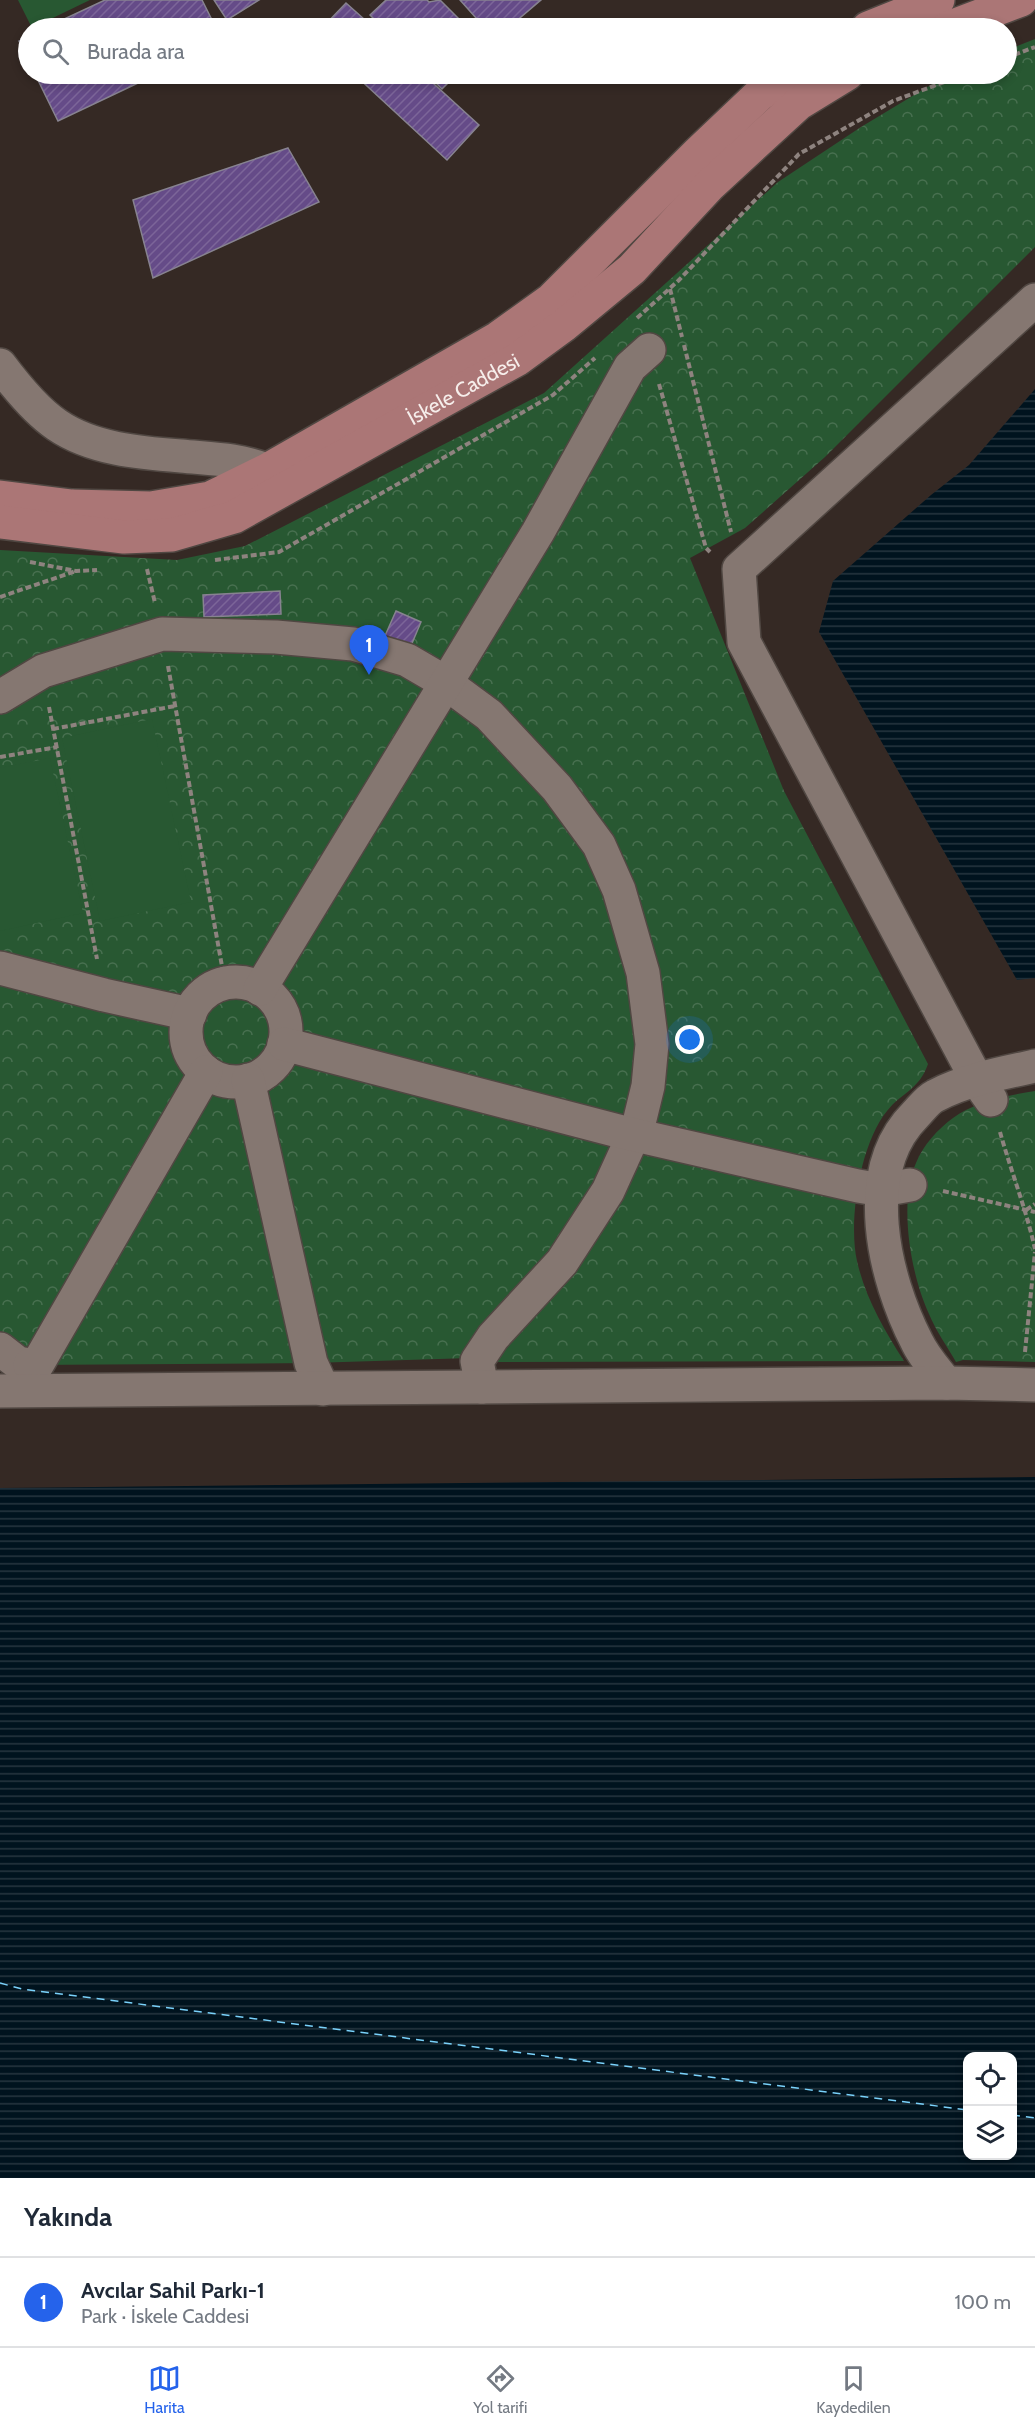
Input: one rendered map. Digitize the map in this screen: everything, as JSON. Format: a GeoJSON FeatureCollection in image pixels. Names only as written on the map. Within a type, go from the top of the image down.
{"type":"FeatureCollection","features":[{"type":"Feature","properties":{"kind":"main road"},"geometry":{"type":"LineString","coordinates":[[893,18],[938,0]]}},
{"type":"Feature","properties":{"kind":"main road"},"geometry":{"type":"LineString","coordinates":[[974,18],[1021,0]]}},
{"type":"Feature","properties":{"kind":"main road","name":"İskele Caddesi"},"geometry":{"type":"LineString","coordinates":[[0,522],[124,537],[172,535],[234,517],[274,480],[498,338],[551,300],[699,152],[759,95],[775,84]]}},
{"type":"Feature","properties":{"kind":"main road","name":"İskele Caddesi"},"geometry":{"type":"LineString","coordinates":[[0,497],[72,506],[151,508],[210,498],[274,480],[518,358],[563,326],[632,269],[710,185],[798,104],[831,84]]}},
{"type":"Feature","properties":{"kind":"street"},"geometry":{"type":"LineString","coordinates":[[984,1090],[744,642],[739,569],[1035,300]]}},
{"type":"Feature","properties":{"kind":"street"},"geometry":{"type":"LineString","coordinates":[[260,989],[538,532],[630,367],[650,350]]}},
{"type":"Feature","properties":{"kind":"street"},"geometry":{"type":"LineString","coordinates":[[0,365],[17,387],[56,425],[93,444],[165,455],[243,461],[274,480]]}},
{"type":"Feature","properties":{"kind":"street"},"geometry":{"type":"LineString","coordinates":[[0,697],[43,671],[162,634],[276,636],[353,644],[407,660],[446,683],[489,715],[557,788],[599,845],[619,890],[643,972],[652,1044],[648,1086],[634,1134],[608,1191],[562,1262],[493,1337],[477,1360],[482,1387]]}},
{"type":"Feature","properties":{"kind":"street"},"geometry":{"type":"LineString","coordinates":[[0,968],[190,1014]]}},
{"type":"Feature","properties":{"kind":"street"},"geometry":{"type":"LineString","coordinates":[[237,982],[260,989],[278,1006],[284,1021],[284,1044],[281,1053],[272,1067],[248,1080],[228,1082],[211,1076],[198,1066],[189,1052],[185,1036],[187,1019],[194,1004],[206,992],[225,984],[237,982]]}},
{"type":"Feature","properties":{"kind":"street"},"geometry":{"type":"LineString","coordinates":[[284,1044],[634,1134],[896,1188]]}},
{"type":"Feature","properties":{"kind":"street"},"geometry":{"type":"LineString","coordinates":[[984,1090],[988,1076],[1035,1066]]}},
{"type":"Feature","properties":{"kind":"street"},"geometry":{"type":"LineString","coordinates":[[20,1382],[37,1365],[206,1072]]}},
{"type":"Feature","properties":{"kind":"street"},"geometry":{"type":"LineString","coordinates":[[248,1080],[311,1363],[323,1389]]}},
{"type":"Feature","properties":{"kind":"street"},"geometry":{"type":"LineString","coordinates":[[896,1188],[887,1160],[903,1127],[933,1097],[984,1090]]}},
{"type":"Feature","properties":{"kind":"street"},"geometry":{"type":"LineString","coordinates":[[896,1188],[880,1201],[888,1264],[899,1300],[917,1344],[946,1383]]}},
{"type":"Feature","properties":{"kind":"street"},"geometry":{"type":"LineString","coordinates":[[0,1349],[18,1363],[20,1382]]}},
{"type":"Feature","properties":{"kind":"street"},"geometry":{"type":"LineString","coordinates":[[20,1382],[323,1389],[946,1383],[1026,1377]]}},
{"type":"Feature","properties":{"kind":"path"},"geometry":{"type":"LineString","coordinates":[[1017,54],[1035,47]]}},
{"type":"Feature","properties":{"kind":"path"},"geometry":{"type":"LineString","coordinates":[[650,350],[706,548],[720,564],[739,569],[670,289]]}},
{"type":"Feature","properties":{"kind":"path"},"geometry":{"type":"LineString","coordinates":[[147,567],[162,634],[225,984]]}},
{"type":"Feature","properties":{"kind":"path"},"geometry":{"type":"LineString","coordinates":[[0,597],[76,571]]}},
{"type":"Feature","properties":{"kind":"path"},"geometry":{"type":"LineString","coordinates":[[43,671],[104,995]]}},
{"type":"Feature","properties":{"kind":"path"},"geometry":{"type":"LineString","coordinates":[[53,729],[175,706]]}},
{"type":"Feature","properties":{"kind":"path"},"geometry":{"type":"LineString","coordinates":[[0,758],[57,747]]}},
{"type":"Feature","properties":{"kind":"path"},"geometry":{"type":"LineString","coordinates":[[984,1090],[1026,1210],[1035,1250],[1026,1377]]}},
{"type":"Feature","properties":{"kind":"path"},"geometry":{"type":"LineString","coordinates":[[896,1188],[1035,1212]]}},
{"type":"Feature","properties":{"kind":"path"},"geometry":{"type":"LineString","coordinates":[[1026,1210],[1035,1204]]}},
{"type":"Feature","properties":{"kind":"green space"},"geometry":{"type":"Polygon","coordinates":[[[18,0],[90,0],[53,18],[27,18],[18,0]]]}},
{"type":"Feature","properties":{"kind":"green space"},"geometry":{"type":"Polygon","coordinates":[[[1035,39],[1035,247],[825,457],[745,528],[690,558],[784,791],[928,1064],[920,1080],[887,1111],[878,1125],[863,1162],[855,1205],[855,1244],[860,1274],[876,1313],[904,1361],[483,1362],[470,1358],[311,1363],[25,1365],[0,1356],[0,550],[177,560],[245,546],[544,393],[778,182],[861,127],[932,84],[1017,84],[1017,46],[1035,39]]]}},
{"type":"Feature","properties":{"kind":"green space"},"geometry":{"type":"Polygon","coordinates":[[[152,719],[191,902],[100,921],[62,738],[152,719]]]}},
{"type":"Feature","properties":{"kind":"green space"},"geometry":{"type":"Polygon","coordinates":[[[50,758],[83,913],[0,931],[0,768],[50,758]]]}},
{"type":"Feature","properties":{"kind":"green space"},"geometry":{"type":"Polygon","coordinates":[[[1035,1091],[1035,1362],[963,1360],[956,1362],[932,1320],[912,1260],[907,1219],[911,1180],[919,1156],[927,1144],[937,1132],[961,1112],[981,1103],[1035,1091]]]}},
{"type":"Feature","properties":{"kind":"water"},"geometry":{"type":"Polygon","coordinates":[[[1035,389],[1035,978],[1017,980],[819,632],[833,581],[931,495],[969,465],[1035,389]]]}},
{"type":"Feature","properties":{"kind":"water"},"geometry":{"type":"Polygon","coordinates":[[[1035,1477],[1035,2178],[0,2178],[0,1488],[1035,1477]]]}},
{"type":"Feature","properties":{"kind":"building"},"geometry":{"type":"Polygon","coordinates":[[[105,0],[202,0],[211,18],[66,18],[105,0]]]}},
{"type":"Feature","properties":{"kind":"building"},"geometry":{"type":"Polygon","coordinates":[[[214,0],[259,0],[230,18],[226,18],[214,0]]]}},
{"type":"Feature","properties":{"kind":"building"},"geometry":{"type":"Polygon","coordinates":[[[386,0],[427,0],[429,2],[440,0],[458,18],[373,18],[370,15],[386,0]]]}},
{"type":"Feature","properties":{"kind":"building"},"geometry":{"type":"Polygon","coordinates":[[[460,0],[541,0],[520,18],[476,18],[460,0]]]}},
{"type":"Feature","properties":{"kind":"building"},"geometry":{"type":"Polygon","coordinates":[[[346,3],[363,18],[332,18],[346,3]]]}},
{"type":"Feature","properties":{"kind":"building"},"geometry":{"type":"Polygon","coordinates":[[[40,84],[136,84],[58,121],[40,84]]]}},
{"type":"Feature","properties":{"kind":"building"},"geometry":{"type":"Polygon","coordinates":[[[365,84],[434,84],[479,125],[447,160],[365,84]]]}},
{"type":"Feature","properties":{"kind":"building"},"geometry":{"type":"Polygon","coordinates":[[[437,84],[447,84],[442,89],[437,84]]]}},
{"type":"Feature","properties":{"kind":"building"},"geometry":{"type":"Polygon","coordinates":[[[288,148],[319,202],[153,278],[133,200],[288,148]]]}},
{"type":"Feature","properties":{"kind":"building"},"geometry":{"type":"Polygon","coordinates":[[[280,591],[281,614],[204,617],[203,595],[280,591]]]}},
{"type":"Feature","properties":{"kind":"building"},"geometry":{"type":"Polygon","coordinates":[[[396,611],[421,622],[410,648],[384,638],[396,611]]]}},
{"type":"Feature","properties":{"kind":"ferry route"},"geometry":{"type":"LineString","coordinates":[[0,1983],[22,1989],[963,2109]]}},
{"type":"Feature","properties":{"kind":"ferry route"},"geometry":{"type":"LineString","coordinates":[[1017,2116],[1035,2118]]}},
{"type":"Feature","properties":{"kind":"place","name":"Avcılar Sahil Parkı-1"},"geometry":{"type":"Point","coordinates":[369,675]}}]}
